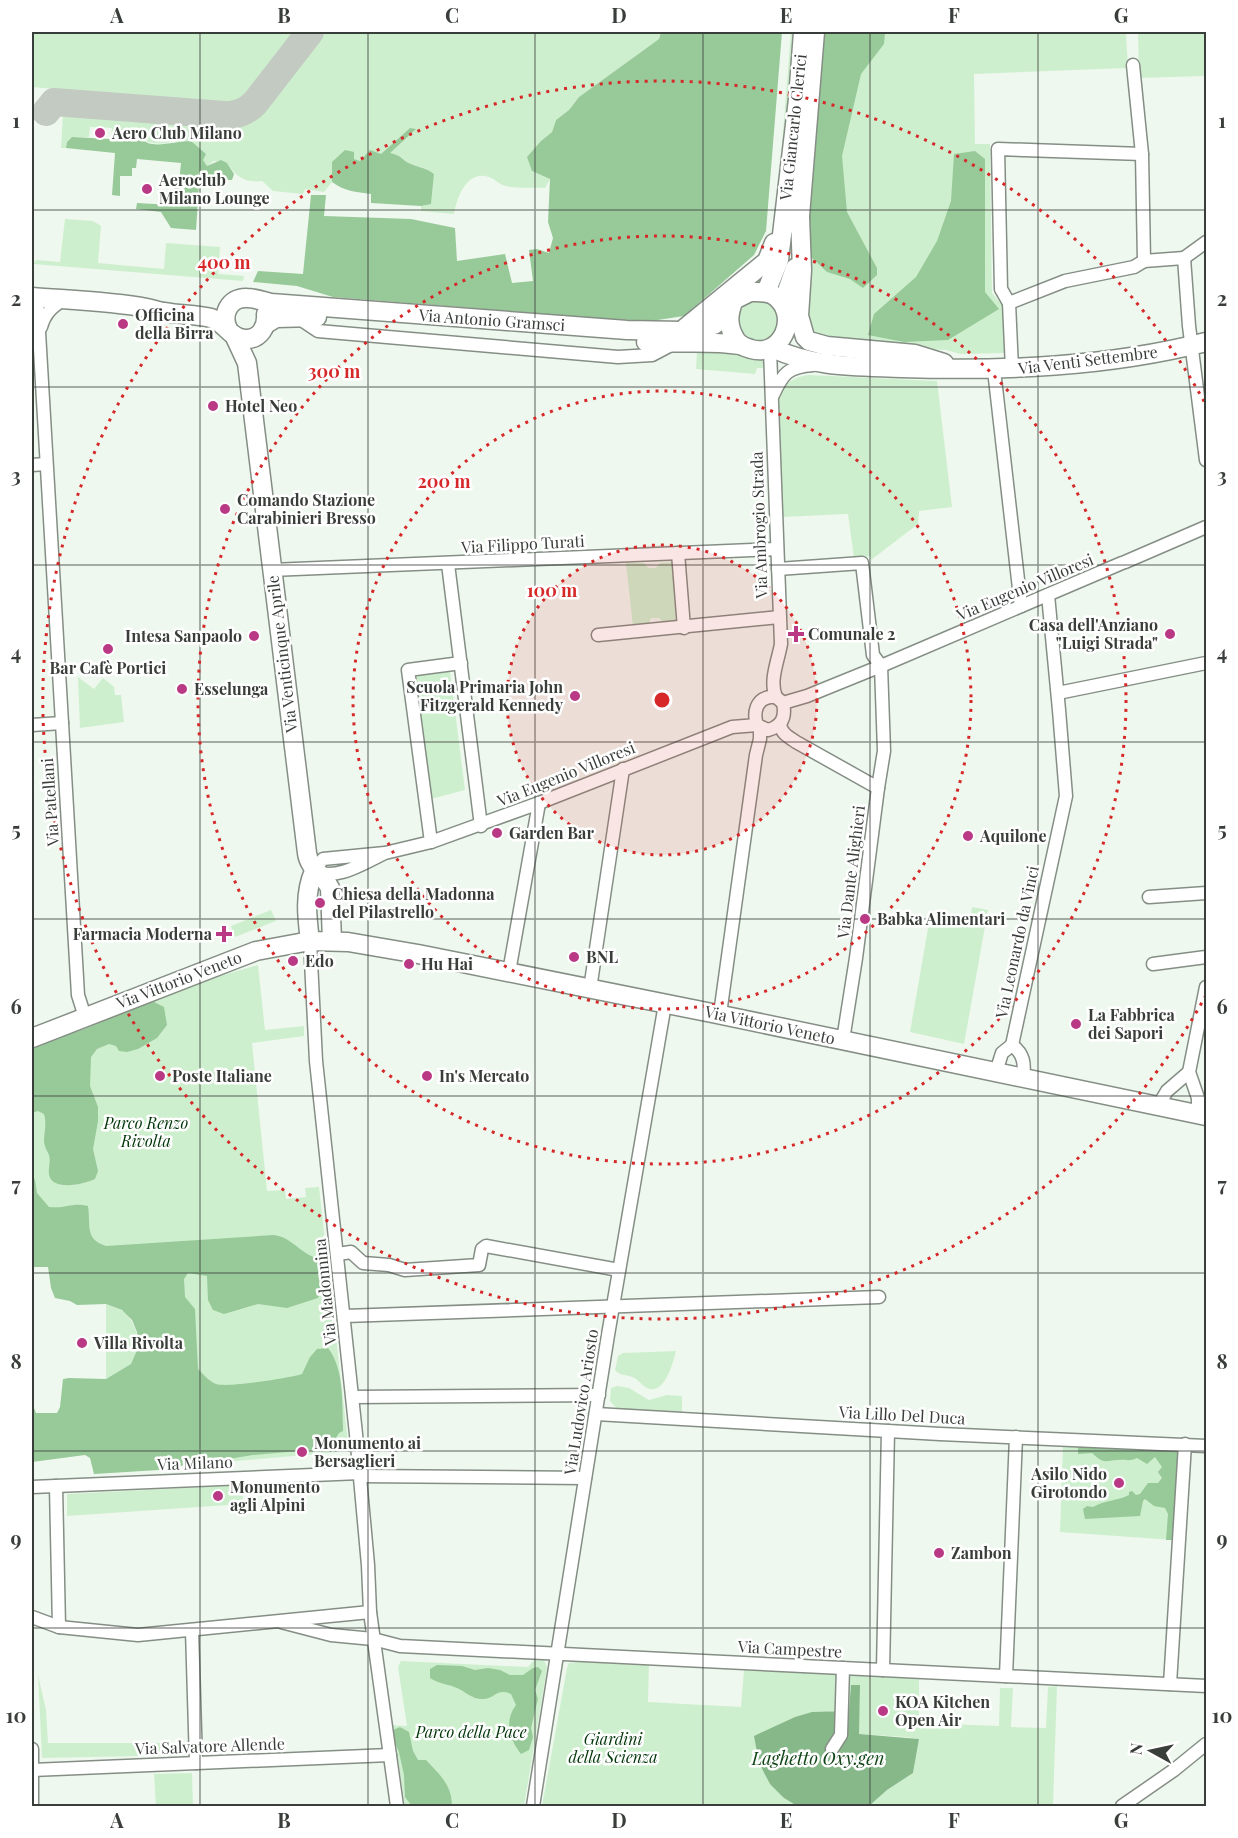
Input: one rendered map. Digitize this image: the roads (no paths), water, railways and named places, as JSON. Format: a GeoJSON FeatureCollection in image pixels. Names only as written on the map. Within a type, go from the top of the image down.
{"type":"FeatureCollection","features":[{"type":"Feature","properties":{"kind":"street","name":"Via Giancarlo Clerici"},"geometry":{"type":"LineString","coordinates":[[785,309],[786,294],[797,263],[791,220],[803,32]]}},
{"type":"Feature","properties":{"kind":"street","name":"Via Giancarlo Clerici"},"geometry":{"type":"LineString","coordinates":[[766,292],[791,220],[815,32]]}},
{"type":"Feature","properties":{"kind":"street"},"geometry":{"type":"LineString","coordinates":[[1133,65],[1142,154],[1144,261]]}},
{"type":"Feature","properties":{"kind":"street"},"geometry":{"type":"LineString","coordinates":[[1021,606],[1003,369],[1009,303],[1001,289],[998,149],[1142,154]]}},
{"type":"Feature","properties":{"kind":"street","name":"Via Giancarlo Clerici"},"geometry":{"type":"LineString","coordinates":[[677,337],[767,261],[791,220]]}},
{"type":"Feature","properties":{"kind":"street","name":"Via Giancarlo Clerici"},"geometry":{"type":"LineString","coordinates":[[791,220],[802,270],[799,316],[805,337]]}},
{"type":"Feature","properties":{"kind":"street"},"geometry":{"type":"LineString","coordinates":[[1009,303],[1065,281],[1134,267],[1144,261],[1184,258],[1206,242]]}},
{"type":"Feature","properties":{"kind":"street"},"geometry":{"type":"LineString","coordinates":[[1184,258],[1199,343],[1206,460]]}},
{"type":"Feature","properties":{"kind":"street"},"geometry":{"type":"LineString","coordinates":[[750,292],[766,292],[777,298],[785,309],[788,322],[785,333],[779,343],[771,349],[755,350],[740,345],[732,334],[728,315],[734,300],[750,292]]}},
{"type":"Feature","properties":{"kind":"street"},"geometry":{"type":"LineString","coordinates":[[34,297],[147,308],[212,318],[221,322],[231,332],[246,339],[262,329],[264,309],[254,299],[238,299],[224,307],[167,304],[147,308]]}},
{"type":"Feature","properties":{"kind":"street","name":"Via Patellani"},"geometry":{"type":"LineString","coordinates":[[34,297],[39,334],[78,995],[85,1017]]}},
{"type":"Feature","properties":{"kind":"street","name":"Via Antonio Gramsci"},"geometry":{"type":"LineString","coordinates":[[254,299],[271,303],[627,330],[740,345]]}},
{"type":"Feature","properties":{"kind":"street","name":"Via Patellani"},"geometry":{"type":"LineString","coordinates":[[39,334],[44,317],[50,309],[63,300]]}},
{"type":"Feature","properties":{"kind":"street"},"geometry":{"type":"LineString","coordinates":[[230,305],[225,316],[231,332]]}},
{"type":"Feature","properties":{"kind":"street","name":"Via Antonio Gramsci"},"geometry":{"type":"LineString","coordinates":[[262,329],[276,318],[330,316],[677,337],[714,325],[728,315]]}},
{"type":"Feature","properties":{"kind":"street","name":"Via Venticinque Aprile"},"geometry":{"type":"LineString","coordinates":[[247,363],[252,344],[262,329]]}},
{"type":"Feature","properties":{"kind":"street","name":"Via Venticinque Aprile"},"geometry":{"type":"LineString","coordinates":[[231,332],[247,363],[308,863],[314,871],[308,892],[310,941]]}},
{"type":"Feature","properties":{"kind":"street","name":"Via Venti Settembre"},"geometry":{"type":"LineString","coordinates":[[785,333],[799,348],[859,366]]}},
{"type":"Feature","properties":{"kind":"street","name":"Via Venti Settembre"},"geometry":{"type":"LineString","coordinates":[[805,337],[809,341],[827,346],[915,354],[968,370]]}},
{"type":"Feature","properties":{"kind":"street","name":"Via Venti Settembre"},"geometry":{"type":"LineString","coordinates":[[771,349],[823,365],[968,370],[1085,362],[1199,343]]}},
{"type":"Feature","properties":{"kind":"street","name":"Via Ambrogio Strada"},"geometry":{"type":"LineString","coordinates":[[771,349],[781,644],[773,679],[773,690],[781,710]]}},
{"type":"Feature","properties":{"kind":"street"},"geometry":{"type":"LineString","coordinates":[[771,399],[781,377],[795,367],[823,365]]}},
{"type":"Feature","properties":{"kind":"street"},"geometry":{"type":"LineString","coordinates":[[32,465],[46,464]]}},
{"type":"Feature","properties":{"kind":"street","name":"Via Eugenio Villoresi"},"geometry":{"type":"LineString","coordinates":[[385,853],[336,875],[325,875],[314,871],[323,859],[385,853],[431,842],[481,826],[732,727],[758,726],[768,730],[781,710],[807,696],[1206,527]]}},
{"type":"Feature","properties":{"kind":"street","name":"Via Filippo Turati"},"geometry":{"type":"LineString","coordinates":[[272,570],[777,549]]}},
{"type":"Feature","properties":{"kind":"street"},"geometry":{"type":"LineString","coordinates":[[678,553],[684,628]]}},
{"type":"Feature","properties":{"kind":"street"},"geometry":{"type":"LineString","coordinates":[[778,569],[862,563],[873,655],[881,666],[884,751],[878,788]]}},
{"type":"Feature","properties":{"kind":"street"},"geometry":{"type":"LineString","coordinates":[[448,564],[481,826]]}},
{"type":"Feature","properties":{"kind":"street","name":"Via Leonardo da Vinci"},"geometry":{"type":"LineString","coordinates":[[1012,1046],[1065,795],[1048,595]]}},
{"type":"Feature","properties":{"kind":"street"},"geometry":{"type":"LineString","coordinates":[[598,635],[779,617]]}},
{"type":"Feature","properties":{"kind":"street"},"geometry":{"type":"LineString","coordinates":[[431,842],[408,670],[461,663]]}},
{"type":"Feature","properties":{"kind":"street"},"geometry":{"type":"LineString","coordinates":[[1058,693],[1206,663]]}},
{"type":"Feature","properties":{"kind":"street","name":"Via Eugenio Villoresi"},"geometry":{"type":"LineString","coordinates":[[758,726],[754,716],[757,706],[764,698],[781,710]]}},
{"type":"Feature","properties":{"kind":"street","name":"Via Dante Alighieri"},"geometry":{"type":"LineString","coordinates":[[781,710],[783,732],[796,742],[878,788],[855,968],[843,1040]]}},
{"type":"Feature","properties":{"kind":"street"},"geometry":{"type":"LineString","coordinates":[[32,725],[62,723]]}},
{"type":"Feature","properties":{"kind":"street"},"geometry":{"type":"LineString","coordinates":[[720,1014],[760,739],[758,726]]}},
{"type":"Feature","properties":{"kind":"street"},"geometry":{"type":"LineString","coordinates":[[590,988],[623,770]]}},
{"type":"Feature","properties":{"kind":"street"},"geometry":{"type":"LineString","coordinates":[[509,972],[539,803]]}},
{"type":"Feature","properties":{"kind":"street"},"geometry":{"type":"LineString","coordinates":[[314,871],[326,881],[330,888],[332,941]]}},
{"type":"Feature","properties":{"kind":"street"},"geometry":{"type":"LineString","coordinates":[[1149,897],[1206,893]]}},
{"type":"Feature","properties":{"kind":"street","name":"Via Vittorio Veneto"},"geometry":{"type":"LineString","coordinates":[[32,1038],[184,980],[244,954],[310,941],[332,941],[364,944],[590,988],[1202,1115]]}},
{"type":"Feature","properties":{"kind":"street","name":"Via Madonnina"},"geometry":{"type":"LineString","coordinates":[[310,941],[316,1061],[353,1397],[370,1612],[397,1806]]}},
{"type":"Feature","properties":{"kind":"street"},"geometry":{"type":"LineString","coordinates":[[1153,964],[1206,957]]}},
{"type":"Feature","properties":{"kind":"street"},"geometry":{"type":"LineString","coordinates":[[1202,1115],[1189,1072],[1206,987]]}},
{"type":"Feature","properties":{"kind":"street","name":"Via Ludovico Ariosto"},"geometry":{"type":"LineString","coordinates":[[533,1806],[598,1395],[665,1004]]}},
{"type":"Feature","properties":{"kind":"street"},"geometry":{"type":"LineString","coordinates":[[996,1072],[1000,1057],[1012,1046],[1021,1053],[1024,1062],[1023,1078]]}},
{"type":"Feature","properties":{"kind":"street"},"geometry":{"type":"LineString","coordinates":[[1158,1106],[1167,1091],[1189,1072]]}},
{"type":"Feature","properties":{"kind":"street"},"geometry":{"type":"LineString","coordinates":[[338,1254],[351,1252],[363,1263],[389,1265],[405,1270],[479,1265],[482,1249],[486,1246],[619,1270]]}},
{"type":"Feature","properties":{"kind":"street"},"geometry":{"type":"LineString","coordinates":[[345,1316],[879,1297]]}},
{"type":"Feature","properties":{"kind":"street"},"geometry":{"type":"LineString","coordinates":[[353,1397],[598,1395]]}},
{"type":"Feature","properties":{"kind":"street","name":"Via Lillo Del Duca"},"geometry":{"type":"LineString","coordinates":[[596,1414],[1206,1446]]}},
{"type":"Feature","properties":{"kind":"street"},"geometry":{"type":"LineString","coordinates":[[883,1670],[888,1431]]}},
{"type":"Feature","properties":{"kind":"street"},"geometry":{"type":"LineString","coordinates":[[1006,1676],[1017,1437]]}},
{"type":"Feature","properties":{"kind":"street"},"geometry":{"type":"LineString","coordinates":[[1170,1684],[1185,1444]]}},
{"type":"Feature","properties":{"kind":"street","name":"Via Milano"},"geometry":{"type":"LineString","coordinates":[[32,1487],[360,1475],[585,1478]]}},
{"type":"Feature","properties":{"kind":"street"},"geometry":{"type":"LineString","coordinates":[[56,1486],[60,1627]]}},
{"type":"Feature","properties":{"kind":"street"},"geometry":{"type":"LineString","coordinates":[[32,1617],[60,1627],[138,1635],[370,1612]]}},
{"type":"Feature","properties":{"kind":"street","name":"Via Campestre"},"geometry":{"type":"LineString","coordinates":[[281,1622],[332,1635],[373,1639],[400,1646],[1206,1686]]}},
{"type":"Feature","properties":{"kind":"street"},"geometry":{"type":"LineString","coordinates":[[192,1630],[196,1763]]}},
{"type":"Feature","properties":{"kind":"street"},"geometry":{"type":"LineString","coordinates":[[832,1749],[841,1735],[843,1668]]}},
{"type":"Feature","properties":{"kind":"street"},"geometry":{"type":"LineString","coordinates":[[1122,1806],[1174,1770],[1206,1744]]}},
{"type":"Feature","properties":{"kind":"street"},"geometry":{"type":"LineString","coordinates":[[32,1749],[32,1806]]}},
{"type":"Feature","properties":{"kind":"street","name":"Via Salvatore Allende"},"geometry":{"type":"LineString","coordinates":[[32,1770],[390,1755]]}},
{"type":"Feature","properties":{"kind":"water","name":"Laghetto Oxy.gen"},"geometry":{"type":"Polygon","coordinates":[[[851,1685],[860,1685],[859,1734],[919,1739],[913,1773],[887,1790],[869,1806],[797,1806],[784,1798],[770,1784],[759,1763],[754,1736],[795,1717],[812,1712],[849,1711],[851,1685]]]}},
{"type":"Feature","properties":{"kind":"place","name":"Aero Club Milano"},"geometry":{"type":"Point","coordinates":[100,133]}},
{"type":"Feature","properties":{"kind":"place","name":"Aeroclub Milano Lounge"},"geometry":{"type":"Point","coordinates":[147,189]}},
{"type":"Feature","properties":{"kind":"place","name":"Officina della Birra"},"geometry":{"type":"Point","coordinates":[123,324]}},
{"type":"Feature","properties":{"kind":"place","name":"Hotel Neo"},"geometry":{"type":"Point","coordinates":[213,406]}},
{"type":"Feature","properties":{"kind":"place","name":"Comando Stazione Carabinieri Bresso"},"geometry":{"type":"Point","coordinates":[225,509]}},
{"type":"Feature","properties":{"kind":"place","name":"Comunale 2"},"geometry":{"type":"Point","coordinates":[796,634]}},
{"type":"Feature","properties":{"kind":"place","name":"Casa dell'Anziano \"Luigi Strada\""},"geometry":{"type":"Point","coordinates":[1170,634]}},
{"type":"Feature","properties":{"kind":"place","name":"Intesa Sanpaolo"},"geometry":{"type":"Point","coordinates":[254,636]}},
{"type":"Feature","properties":{"kind":"place","name":"Bar Cafè Portici"},"geometry":{"type":"Point","coordinates":[108,649]}},
{"type":"Feature","properties":{"kind":"place","name":"Esselunga"},"geometry":{"type":"Point","coordinates":[182,689]}},
{"type":"Feature","properties":{"kind":"place","name":"Scuola Primaria John Fitzgerald Kennedy"},"geometry":{"type":"Point","coordinates":[575,696]}},
{"type":"Feature","properties":{"kind":"place","name":"Garden Bar"},"geometry":{"type":"Point","coordinates":[497,833]}},
{"type":"Feature","properties":{"kind":"place","name":"Aquilone"},"geometry":{"type":"Point","coordinates":[968,836]}},
{"type":"Feature","properties":{"kind":"place","name":"Chiesa della Madonna del Pilastrello"},"geometry":{"type":"Point","coordinates":[320,903]}},
{"type":"Feature","properties":{"kind":"place","name":"Babka Alimentari"},"geometry":{"type":"Point","coordinates":[865,919]}},
{"type":"Feature","properties":{"kind":"place","name":"Farmacia Moderna"},"geometry":{"type":"Point","coordinates":[224,934]}},
{"type":"Feature","properties":{"kind":"place","name":"BNL"},"geometry":{"type":"Point","coordinates":[574,957]}},
{"type":"Feature","properties":{"kind":"place","name":"Edo"},"geometry":{"type":"Point","coordinates":[293,961]}},
{"type":"Feature","properties":{"kind":"place","name":"Hu Hai"},"geometry":{"type":"Point","coordinates":[409,964]}},
{"type":"Feature","properties":{"kind":"place","name":"La Fabbrica dei Sapori"},"geometry":{"type":"Point","coordinates":[1076,1024]}},
{"type":"Feature","properties":{"kind":"place","name":"Poste Italiane"},"geometry":{"type":"Point","coordinates":[160,1076]}},
{"type":"Feature","properties":{"kind":"place","name":"In's Mercato"},"geometry":{"type":"Point","coordinates":[427,1076]}},
{"type":"Feature","properties":{"kind":"place","name":"Villa Rivolta"},"geometry":{"type":"Point","coordinates":[82,1343]}},
{"type":"Feature","properties":{"kind":"place","name":"Monumento ai Bersaglieri"},"geometry":{"type":"Point","coordinates":[302,1452]}},
{"type":"Feature","properties":{"kind":"place","name":"Asilo Nido Girotondo"},"geometry":{"type":"Point","coordinates":[1119,1483]}},
{"type":"Feature","properties":{"kind":"place","name":"Monumento agli Alpini"},"geometry":{"type":"Point","coordinates":[218,1496]}},
{"type":"Feature","properties":{"kind":"place","name":"Zambon"},"geometry":{"type":"Point","coordinates":[939,1553]}},
{"type":"Feature","properties":{"kind":"place","name":"KOA Kitchen Open Air"},"geometry":{"type":"Point","coordinates":[883,1711]}},
{"type":"Feature","properties":{"kind":"park label","name":"Parco Renzo Rivolta"},"geometry":{"type":"Point","coordinates":[146,1132]}},
{"type":"Feature","properties":{"kind":"park label","name":"Parco della Pace"},"geometry":{"type":"Point","coordinates":[471,1732]}},
{"type":"Feature","properties":{"kind":"park label","name":"Giardini della Scienza"},"geometry":{"type":"Point","coordinates":[613,1748]}}]}
